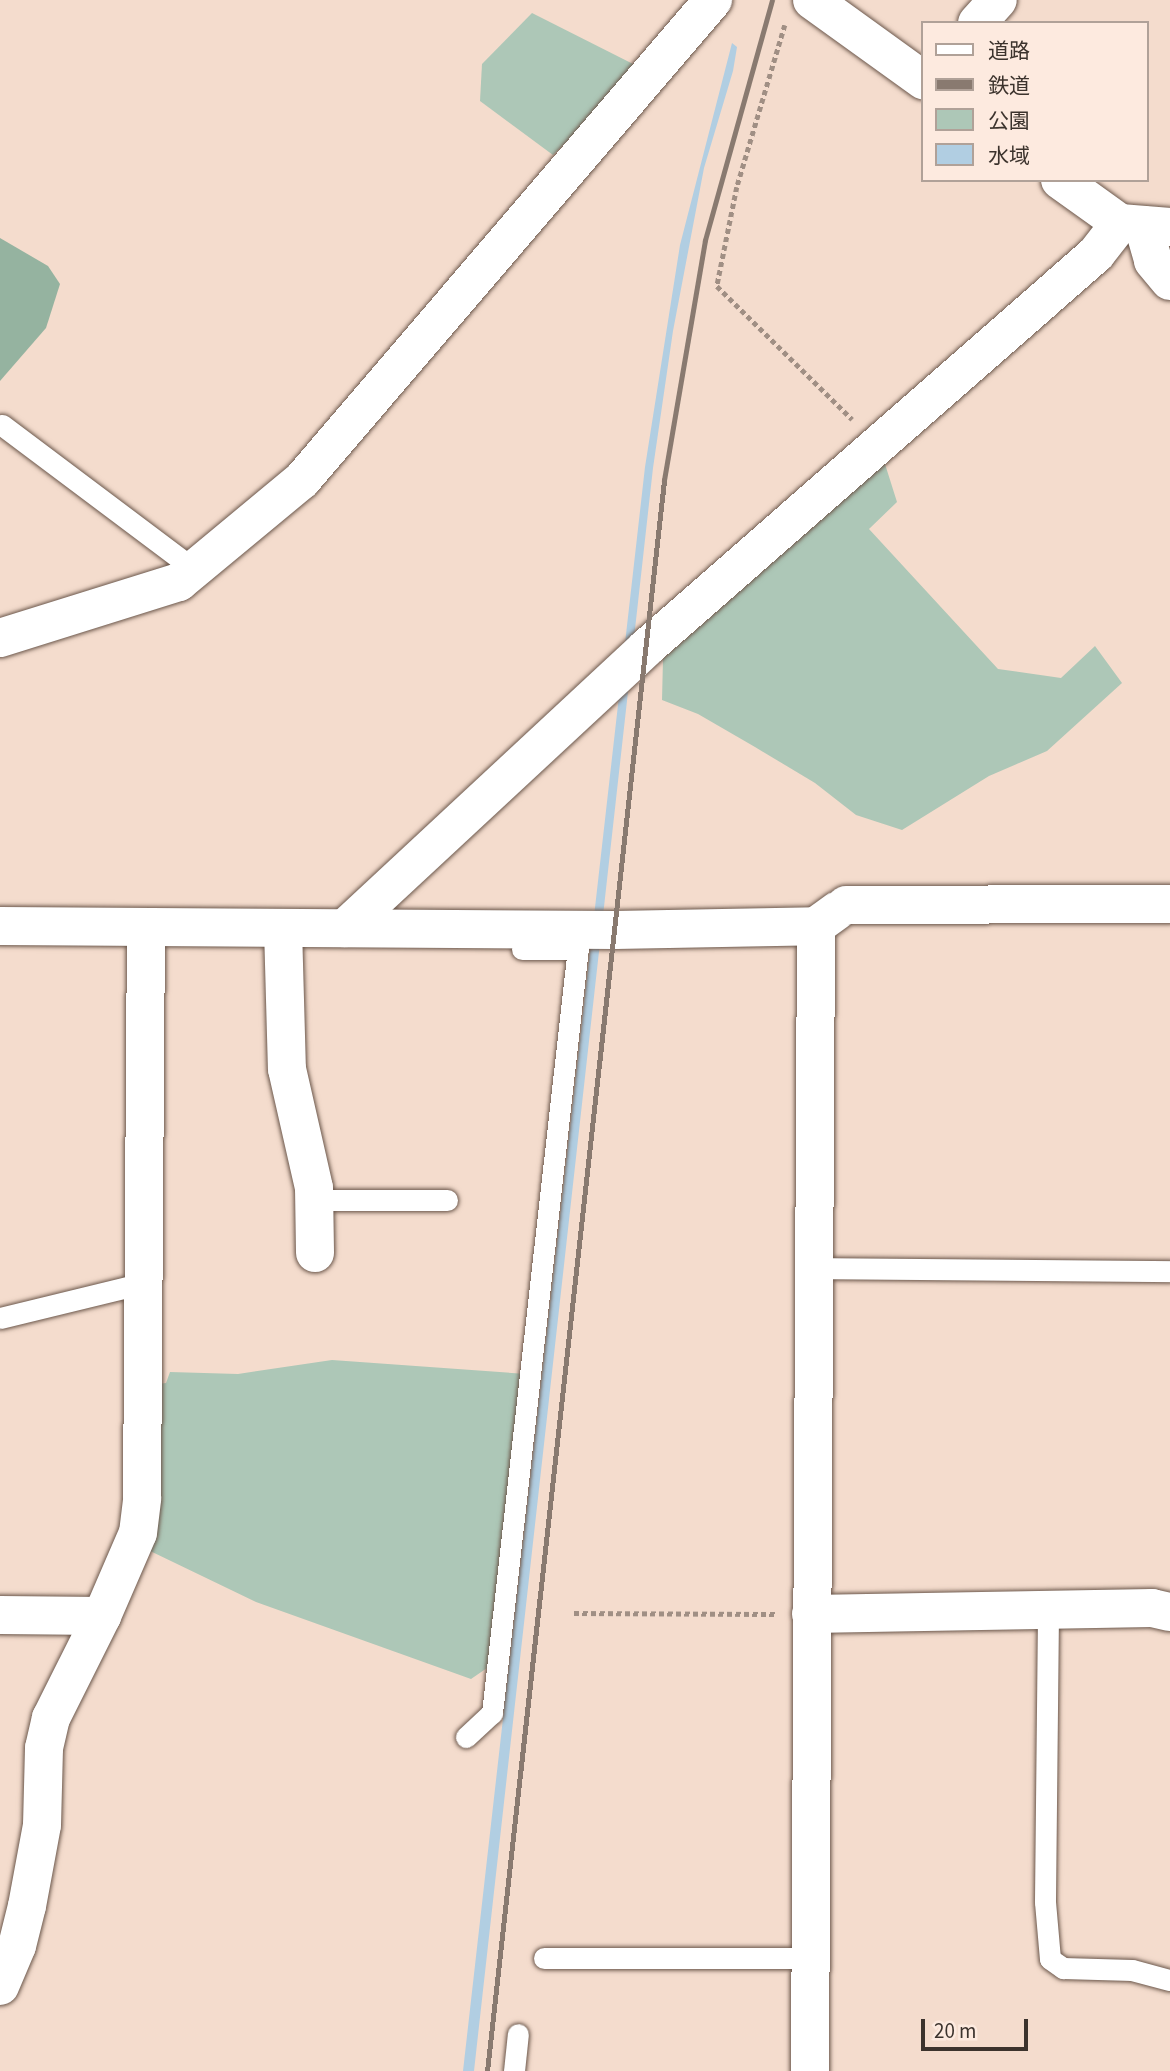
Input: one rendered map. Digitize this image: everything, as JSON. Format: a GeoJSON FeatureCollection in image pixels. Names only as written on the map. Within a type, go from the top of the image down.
{"type":"FeatureCollection","features":[{"type":"Feature","properties":{"kind":"street"},"geometry":{"type":"LineString","coordinates":[[0,638],[179,582],[302,480],[713,0]]}},
{"type":"Feature","properties":{"kind":"street"},"geometry":{"type":"LineString","coordinates":[[979,21],[998,0]]}},
{"type":"Feature","properties":{"kind":"street"},"geometry":{"type":"LineString","coordinates":[[800,9],[922,79]]}},
{"type":"Feature","properties":{"kind":"street"},"geometry":{"type":"LineString","coordinates":[[1064,182],[1144,225],[1153,261],[1170,281]]}},
{"type":"Feature","properties":{"kind":"street"},"geometry":{"type":"LineString","coordinates":[[345,928],[625,668],[1096,254],[1144,225]]}},
{"type":"Feature","properties":{"kind":"street"},"geometry":{"type":"LineString","coordinates":[[0,926],[146,929],[345,928],[579,939],[831,915],[1170,904]]}},
{"type":"Feature","properties":{"kind":"street"},"geometry":{"type":"LineString","coordinates":[[810,2071],[814,1268],[831,915]]}},
{"type":"Feature","properties":{"kind":"street"},"geometry":{"type":"LineString","coordinates":[[283,928],[287,1069],[314,1200],[315,1253]]}},
{"type":"Feature","properties":{"kind":"street"},"geometry":{"type":"LineString","coordinates":[[0,1986],[18,1946],[27,1906],[42,1825],[44,1748],[51,1718],[102,1616],[138,1533],[142,1498],[146,929]]}},
{"type":"Feature","properties":{"kind":"street"},"geometry":{"type":"LineString","coordinates":[[811,1614],[1048,1613],[1152,1608],[1170,1612]]}},
{"type":"Feature","properties":{"kind":"street"},"geometry":{"type":"LineString","coordinates":[[0,1615],[102,1616]]}},
{"type":"Feature","properties":{"kind":"lane"},"geometry":{"type":"LineString","coordinates":[[2,425],[194,569]]}},
{"type":"Feature","properties":{"kind":"lane"},"geometry":{"type":"LineString","coordinates":[[466,1737],[492,1713],[579,939],[522,949]]}},
{"type":"Feature","properties":{"kind":"lane"},"geometry":{"type":"LineString","coordinates":[[314,1200],[447,1200]]}},
{"type":"Feature","properties":{"kind":"lane"},"geometry":{"type":"LineString","coordinates":[[814,1268],[1170,1270]]}},
{"type":"Feature","properties":{"kind":"lane"},"geometry":{"type":"LineString","coordinates":[[0,1318],[144,1283]]}},
{"type":"Feature","properties":{"kind":"lane"},"geometry":{"type":"LineString","coordinates":[[1048,1613],[1045,1902],[1050,1959],[1063,1968],[1132,1970],[1170,1980]]}},
{"type":"Feature","properties":{"kind":"lane"},"geometry":{"type":"LineString","coordinates":[[544,1958],[810,1958]]}},
{"type":"Feature","properties":{"kind":"lane"},"geometry":{"type":"LineString","coordinates":[[514,2071],[518,2034]]}},
{"type":"Feature","properties":{"kind":"path"},"geometry":{"type":"LineString","coordinates":[[800,9],[737,187],[716,283],[720,292],[858,425]]}},
{"type":"Feature","properties":{"kind":"path"},"geometry":{"type":"LineString","coordinates":[[574,1613],[811,1614]]}},
{"type":"Feature","properties":{"kind":"green space"},"geometry":{"type":"Polygon","coordinates":[[[532,13],[641,68],[553,155],[480,101],[482,64],[532,13]]]}},
{"type":"Feature","properties":{"kind":"green space"},"geometry":{"type":"Polygon","coordinates":[[[0,238],[48,266],[60,284],[46,328],[0,381],[0,238]]]}},
{"type":"Feature","properties":{"kind":"green space"},"geometry":{"type":"Polygon","coordinates":[[[885,464],[897,502],[869,529],[998,669],[1061,678],[1095,646],[1122,683],[1047,751],[989,776],[902,830],[856,815],[815,783],[755,747],[698,714],[662,700],[663,659],[885,464]]]}},
{"type":"Feature","properties":{"kind":"green space"},"geometry":{"type":"Polygon","coordinates":[[[332,1360],[526,1374],[490,1666],[471,1679],[256,1602],[146,1549],[158,1384],[166,1383],[170,1372],[238,1374],[332,1360]]]}},
{"type":"Feature","properties":{"kind":"water"},"geometry":{"type":"Polygon","coordinates":[[[732,43],[737,47],[733,71],[704,168],[673,331],[653,468],[474,2071],[463,2071],[645,467],[680,245],[732,43]]]}},
{"type":"Feature","properties":{"kind":"railway"},"geometry":{"type":"LineString","coordinates":[[487,2071],[664,480],[705,240],[772,0]]}}]}
